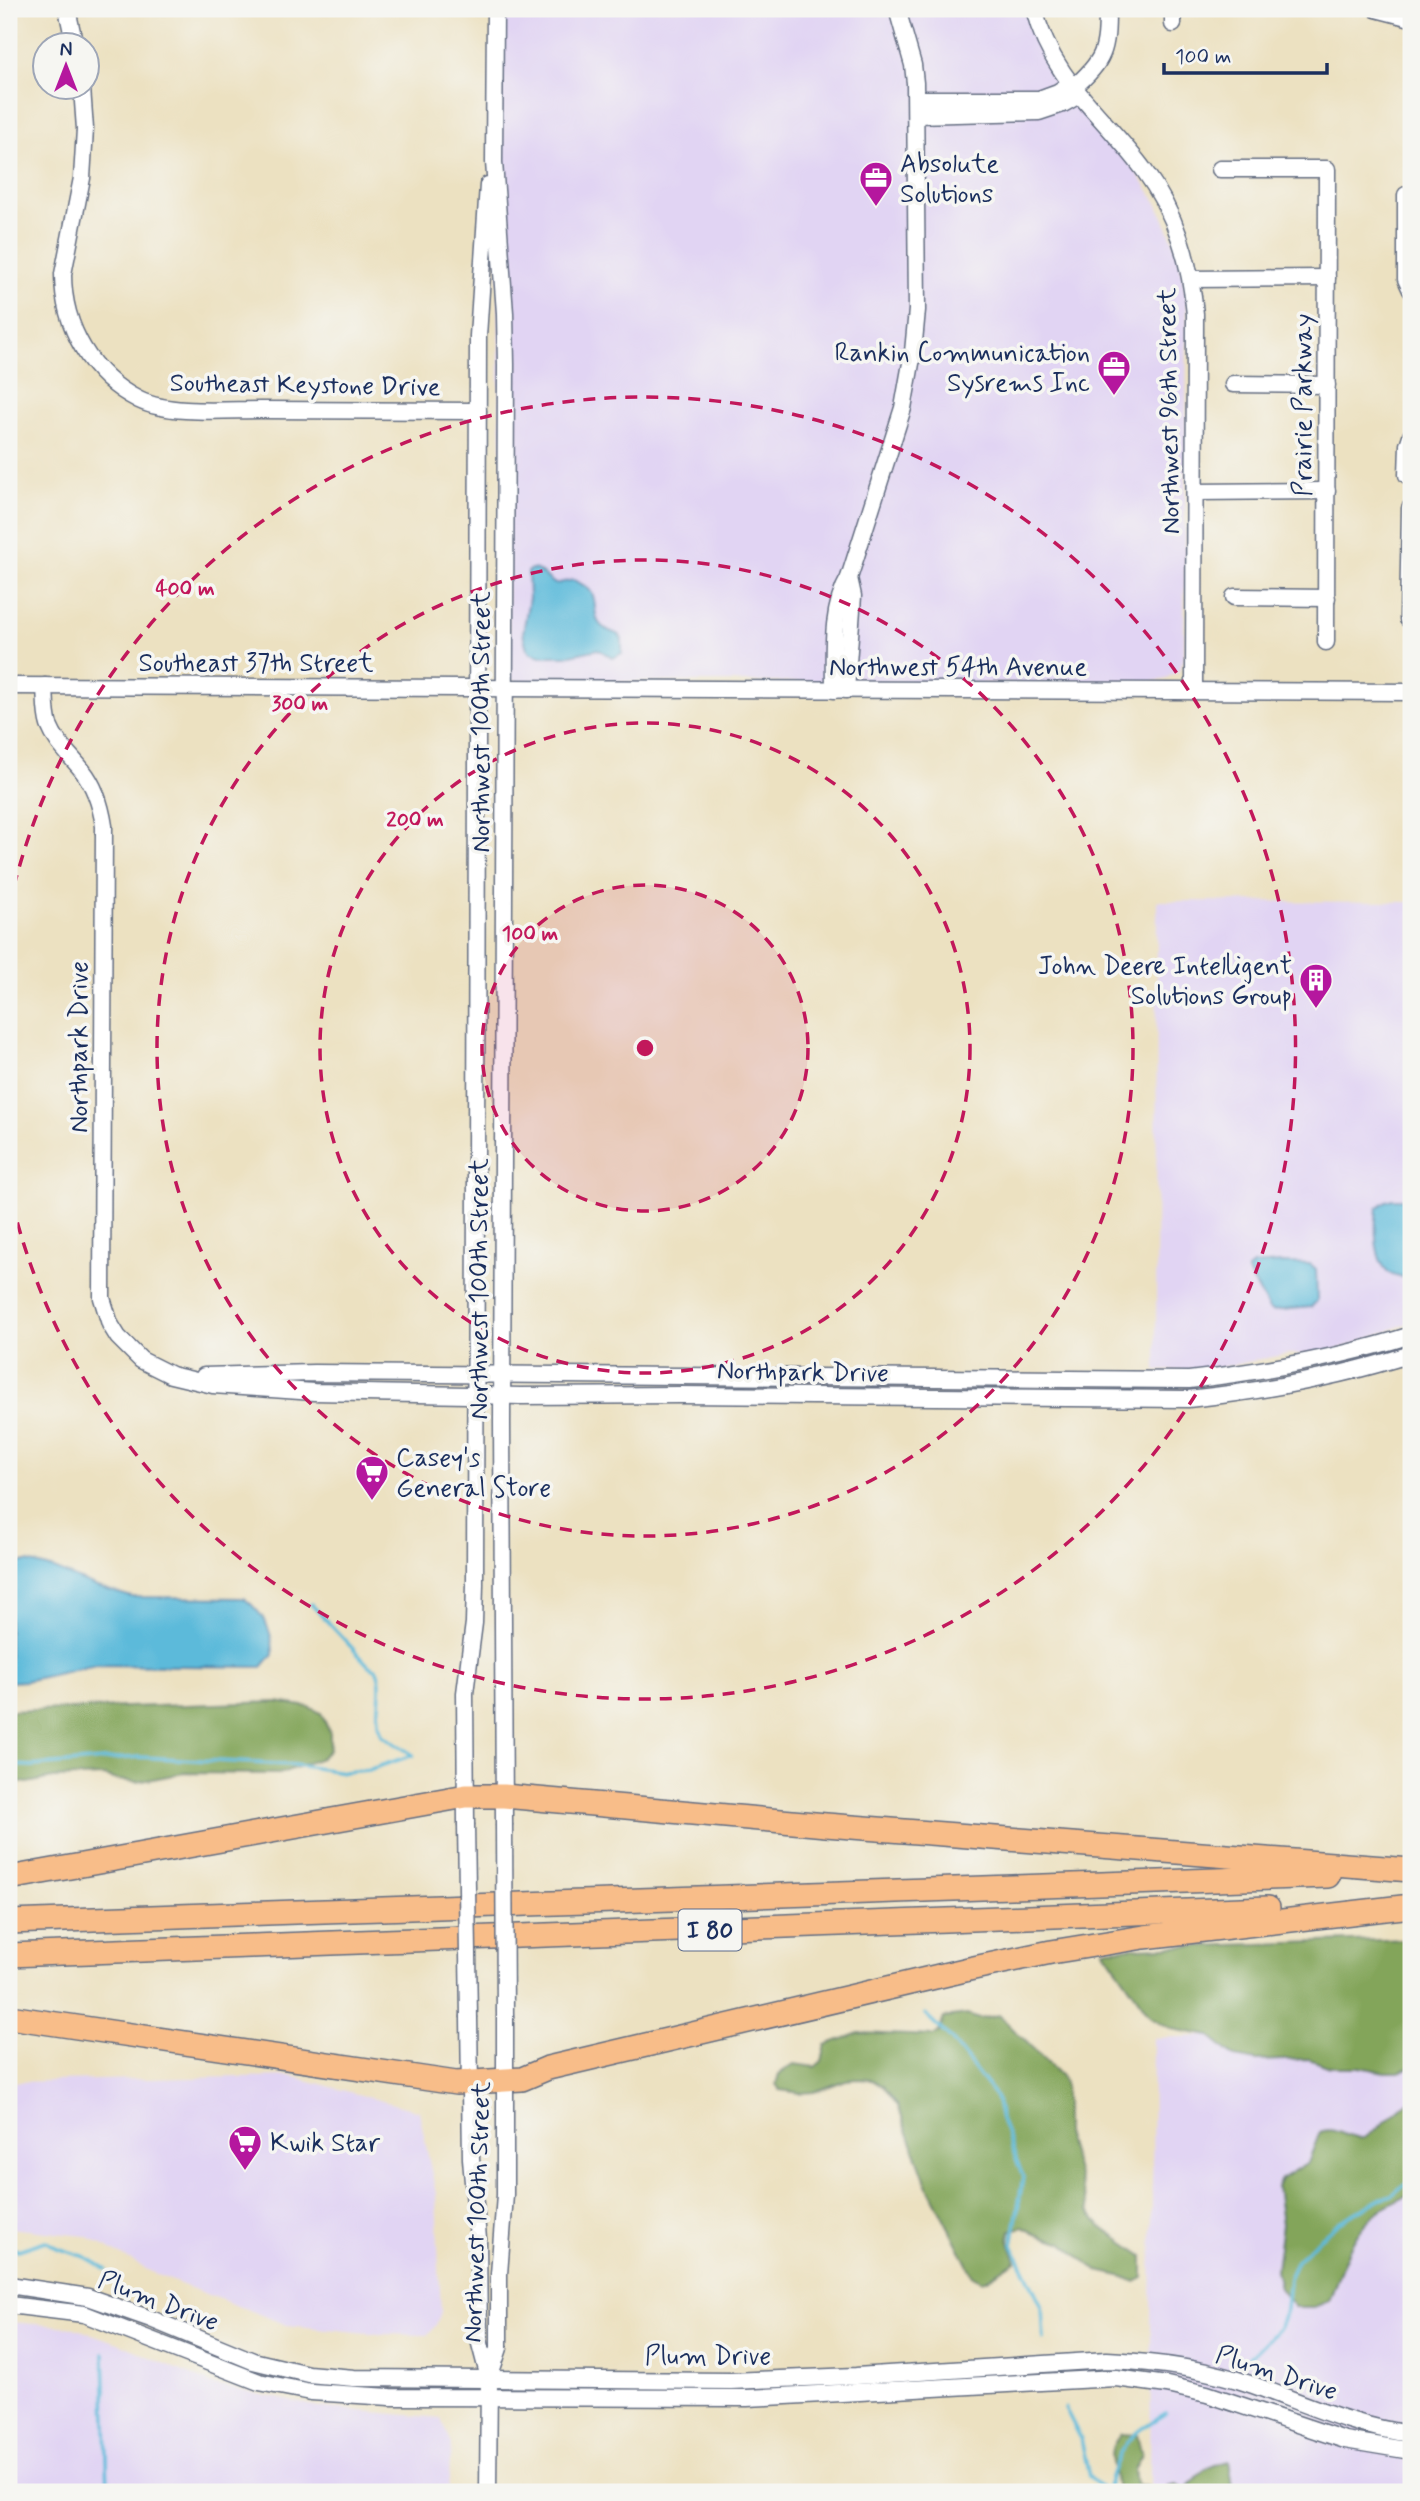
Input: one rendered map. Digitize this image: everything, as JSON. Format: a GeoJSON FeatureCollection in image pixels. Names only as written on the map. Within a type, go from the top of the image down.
{"type":"FeatureCollection","features":[{"type":"Feature","properties":{"kind":"highway"},"geometry":{"type":"LineString","coordinates":[[9,1878],[466,1796],[504,1796],[1411,1872]]}},
{"type":"Feature","properties":{"kind":"highway","name":"I 80"},"geometry":{"type":"LineString","coordinates":[[9,1922],[1411,1872]]}},
{"type":"Feature","properties":{"kind":"highway"},"geometry":{"type":"LineString","coordinates":[[9,2017],[456,2082],[522,2079],[548,2068],[1051,1952],[1144,1937],[1411,1904]]}},
{"type":"Feature","properties":{"kind":"highway","name":"I 80"},"geometry":{"type":"LineString","coordinates":[[9,1955],[1411,1904]]}},
{"type":"Feature","properties":{"kind":"street"},"geometry":{"type":"LineString","coordinates":[[67,9],[72,32]]}},
{"type":"Feature","properties":{"kind":"street","name":"Northwest 100th Street"},"geometry":{"type":"LineString","coordinates":[[488,2378],[499,2347],[499,2274],[505,2195],[502,1395],[505,313],[494,162],[495,9]]}},
{"type":"Feature","properties":{"kind":"street"},"geometry":{"type":"LineString","coordinates":[[840,690],[835,642],[839,594],[849,578],[903,408],[917,310],[916,107],[913,65],[897,9]]}},
{"type":"Feature","properties":{"kind":"street","name":"Northwest 96th Street"},"geometry":{"type":"LineString","coordinates":[[1034,9],[1044,39],[1074,89],[1144,170],[1170,211],[1189,263],[1195,314],[1194,691]]}},
{"type":"Feature","properties":{"kind":"street"},"geometry":{"type":"LineString","coordinates":[[916,107],[1039,112],[1074,89],[1098,64],[1104,52],[1107,9]]}},
{"type":"Feature","properties":{"kind":"street"},"geometry":{"type":"LineString","coordinates":[[1377,9],[1411,18]]}},
{"type":"Feature","properties":{"kind":"street","name":"Southeast Keystone Drive"},"geometry":{"type":"LineString","coordinates":[[83,102],[85,149],[82,178],[63,274],[63,287],[70,320],[86,355],[115,384],[139,400],[162,407],[213,410],[478,411]]}},
{"type":"Feature","properties":{"kind":"street","name":"Northwest 100th Street"},"geometry":{"type":"LineString","coordinates":[[488,2378],[479,2340],[478,2239],[471,2159],[465,1693],[475,1600],[478,336],[488,186],[494,162]]}},
{"type":"Feature","properties":{"kind":"street","name":"Prairie Parkway"},"geometry":{"type":"LineString","coordinates":[[1220,169],[1328,169],[1326,642]]}},
{"type":"Feature","properties":{"kind":"street"},"geometry":{"type":"LineString","coordinates":[[1406,195],[1406,279],[1411,290]]}},
{"type":"Feature","properties":{"kind":"street"},"geometry":{"type":"LineString","coordinates":[[1191,279],[1327,278]]}},
{"type":"Feature","properties":{"kind":"street"},"geometry":{"type":"LineString","coordinates":[[1233,384],[1327,385]]}},
{"type":"Feature","properties":{"kind":"street"},"geometry":{"type":"LineString","coordinates":[[1408,475],[1408,445],[1411,436]]}},
{"type":"Feature","properties":{"kind":"street"},"geometry":{"type":"LineString","coordinates":[[1195,492],[1327,491]]}},
{"type":"Feature","properties":{"kind":"street"},"geometry":{"type":"LineString","coordinates":[[1408,619],[1410,508]]}},
{"type":"Feature","properties":{"kind":"street"},"geometry":{"type":"LineString","coordinates":[[1234,597],[1326,598]]}},
{"type":"Feature","properties":{"kind":"street","name":"Southeast 37th Street"},"geometry":{"type":"LineString","coordinates":[[9,686],[504,689]]}},
{"type":"Feature","properties":{"kind":"street","name":"Northpark Drive"},"geometry":{"type":"LineString","coordinates":[[46,686],[46,716],[50,728],[64,751],[85,773],[101,807],[104,826],[102,1298],[110,1324],[129,1350],[156,1369],[213,1385],[314,1392],[1188,1399],[1349,1372],[1411,1354]]}},
{"type":"Feature","properties":{"kind":"street","name":"Northwest 54th Avenue"},"geometry":{"type":"LineString","coordinates":[[504,689],[1411,692]]}},
{"type":"Feature","properties":{"kind":"street","name":"Northpark Drive"},"geometry":{"type":"LineString","coordinates":[[190,1379],[214,1375],[302,1373],[1189,1380],[1231,1375],[1374,1347],[1411,1335]]}},
{"type":"Feature","properties":{"kind":"street"},"geometry":{"type":"LineString","coordinates":[[776,1395],[777,1376]]}},
{"type":"Feature","properties":{"kind":"street"},"geometry":{"type":"LineString","coordinates":[[1086,1398],[1087,1379]]}},
{"type":"Feature","properties":{"kind":"street","name":"Plum Drive"},"geometry":{"type":"LineString","coordinates":[[9,2285],[88,2297],[151,2319],[253,2361],[307,2374],[354,2378],[742,2381],[1084,2361],[1139,2361],[1228,2378],[1339,2418],[1411,2434]]}},
{"type":"Feature","properties":{"kind":"street","name":"Plum Drive"},"geometry":{"type":"LineString","coordinates":[[9,2305],[84,2314],[260,2382],[311,2392],[390,2397],[747,2399],[1115,2378],[1207,2394],[1345,2440],[1411,2451]]}},
{"type":"Feature","properties":{"kind":"street"},"geometry":{"type":"LineString","coordinates":[[488,2378],[488,2492]]}},
{"type":"Feature","properties":{"kind":"shaded area"},"geometry":{"type":"Polygon","coordinates":[[[497,9],[1026,9],[1032,30],[1078,106],[1135,170],[1157,203],[1179,255],[1187,302],[1184,659],[1179,671],[1163,680],[1134,684],[511,679],[499,390],[497,9]]]}},
{"type":"Feature","properties":{"kind":"shaded area"},"geometry":{"type":"Polygon","coordinates":[[[1157,901],[1411,902],[1411,1322],[1319,1355],[1288,1354],[1213,1369],[1156,1371],[1157,901]]]}},
{"type":"Feature","properties":{"kind":"shaded area"},"geometry":{"type":"Polygon","coordinates":[[[1411,2029],[1411,2492],[1150,2492],[1153,2038],[1411,2029]]]}},
{"type":"Feature","properties":{"kind":"shaded area"},"geometry":{"type":"Polygon","coordinates":[[[291,2076],[419,2111],[436,2194],[441,2312],[436,2325],[427,2335],[378,2334],[287,2325],[157,2275],[86,2236],[9,2228],[9,2082],[291,2076]]]}},
{"type":"Feature","properties":{"kind":"shaded area"},"geometry":{"type":"Polygon","coordinates":[[[9,2322],[71,2327],[121,2344],[213,2385],[325,2408],[441,2418],[451,2445],[448,2492],[9,2492],[9,2322]]]}},
{"type":"Feature","properties":{"kind":"green space"},"geometry":{"type":"Polygon","coordinates":[[[277,1702],[309,1707],[321,1713],[330,1733],[330,1742],[329,1750],[321,1758],[279,1774],[184,1773],[137,1782],[104,1776],[53,1778],[27,1783],[9,1780],[9,1711],[277,1702]]]}},
{"type":"Feature","properties":{"kind":"green space"},"geometry":{"type":"Polygon","coordinates":[[[1411,1939],[1411,2067],[1399,2072],[1330,2067],[1309,2059],[1257,2061],[1235,2057],[1210,2036],[1172,2029],[1151,2017],[1103,1949],[1411,1939]]]}},
{"type":"Feature","properties":{"kind":"green space"},"geometry":{"type":"Polygon","coordinates":[[[967,2015],[980,2019],[999,2015],[1061,2076],[1065,2085],[1065,2133],[1089,2211],[1101,2227],[1143,2256],[1143,2278],[1135,2282],[1098,2271],[1061,2242],[1023,2227],[1011,2230],[1009,2242],[1016,2261],[982,2281],[973,2276],[928,2187],[898,2106],[883,2086],[872,2080],[857,2079],[846,2080],[814,2092],[801,2093],[780,2090],[776,2084],[779,2074],[794,2064],[815,2067],[822,2061],[826,2045],[859,2033],[933,2036],[939,2032],[944,2018],[967,2015]]]}},
{"type":"Feature","properties":{"kind":"green space"},"geometry":{"type":"Polygon","coordinates":[[[1411,2102],[1411,2194],[1381,2210],[1360,2231],[1347,2253],[1329,2301],[1314,2307],[1294,2307],[1280,2288],[1276,2270],[1282,2224],[1277,2187],[1281,2179],[1308,2162],[1320,2132],[1331,2130],[1364,2138],[1411,2102]]]}},
{"type":"Feature","properties":{"kind":"green space"},"geometry":{"type":"Polygon","coordinates":[[[1121,2434],[1137,2435],[1142,2455],[1134,2469],[1136,2484],[1164,2492],[1116,2492],[1111,2456],[1115,2442],[1121,2434]]]}},
{"type":"Feature","properties":{"kind":"green space"},"geometry":{"type":"Polygon","coordinates":[[[1229,2461],[1234,2492],[1185,2492],[1203,2471],[1229,2461]]]}},
{"type":"Feature","properties":{"kind":"green space"},"geometry":{"type":"Polygon","coordinates":[[[1177,2484],[1185,2492],[1164,2492],[1168,2486],[1177,2484]]]}},
{"type":"Feature","properties":{"kind":"water"},"geometry":{"type":"Polygon","coordinates":[[[537,570],[555,584],[573,580],[589,590],[593,595],[596,617],[601,626],[622,639],[622,653],[613,658],[598,649],[566,656],[540,656],[531,653],[527,649],[523,633],[529,598],[528,571],[537,570]]]}},
{"type":"Feature","properties":{"kind":"water"},"geometry":{"type":"Polygon","coordinates":[[[1392,1199],[1411,1199],[1411,1276],[1399,1277],[1389,1273],[1383,1265],[1376,1243],[1377,1208],[1392,1199]]]}},
{"type":"Feature","properties":{"kind":"water"},"geometry":{"type":"Polygon","coordinates":[[[1310,1264],[1316,1269],[1317,1301],[1311,1307],[1272,1311],[1269,1309],[1247,1270],[1253,1265],[1310,1264]]]}},
{"type":"Feature","properties":{"kind":"water"},"geometry":{"type":"Polygon","coordinates":[[[9,1562],[28,1562],[54,1569],[97,1587],[132,1597],[244,1598],[266,1623],[273,1654],[262,1667],[96,1665],[9,1682],[9,1562]]]}},
{"type":"Feature","properties":{"kind":"waterway"},"geometry":{"type":"LineString","coordinates":[[311,1604],[369,1666],[376,1669],[380,1684],[379,1718],[382,1735],[413,1755]]}},
{"type":"Feature","properties":{"kind":"waterway"},"geometry":{"type":"LineString","coordinates":[[9,1765],[32,1766],[139,1757],[294,1765],[344,1772],[368,1770],[413,1755]]}},
{"type":"Feature","properties":{"kind":"waterway"},"geometry":{"type":"LineString","coordinates":[[925,2014],[951,2039],[996,2097],[1001,2119],[1023,2177],[1012,2245],[1042,2306],[1044,2340]]}},
{"type":"Feature","properties":{"kind":"waterway"},"geometry":{"type":"LineString","coordinates":[[1243,2364],[1280,2327],[1286,2309],[1289,2278],[1297,2261],[1339,2222],[1392,2195],[1411,2179]]}},
{"type":"Feature","properties":{"kind":"waterway"},"geometry":{"type":"LineString","coordinates":[[9,2247],[18,2250],[46,2241],[57,2248],[86,2257],[106,2269]]}},
{"type":"Feature","properties":{"kind":"waterway"},"geometry":{"type":"LineString","coordinates":[[104,2354],[108,2492]]}},
{"type":"Feature","properties":{"kind":"waterway"},"geometry":{"type":"LineString","coordinates":[[1065,2408],[1081,2439],[1089,2477],[1107,2492]]}},
{"type":"Feature","properties":{"kind":"waterway"},"geometry":{"type":"LineString","coordinates":[[1106,2492],[1126,2444],[1140,2430],[1166,2413]]}},
{"type":"Feature","properties":{"kind":"place","name":"Absolute Solutions"},"geometry":{"type":"Point","coordinates":[876,208]}},
{"type":"Feature","properties":{"kind":"place","name":"Rankin Communication Sysrems Inc"},"geometry":{"type":"Point","coordinates":[1114,397]}},
{"type":"Feature","properties":{"kind":"place","name":"John Deere Intelligent Solutions Group"},"geometry":{"type":"Point","coordinates":[1316,1010]}},
{"type":"Feature","properties":{"kind":"place","name":"Casey's General Store"},"geometry":{"type":"Point","coordinates":[372,1502]}},
{"type":"Feature","properties":{"kind":"place","name":"Kwik Star"},"geometry":{"type":"Point","coordinates":[245,2172]}}]}
